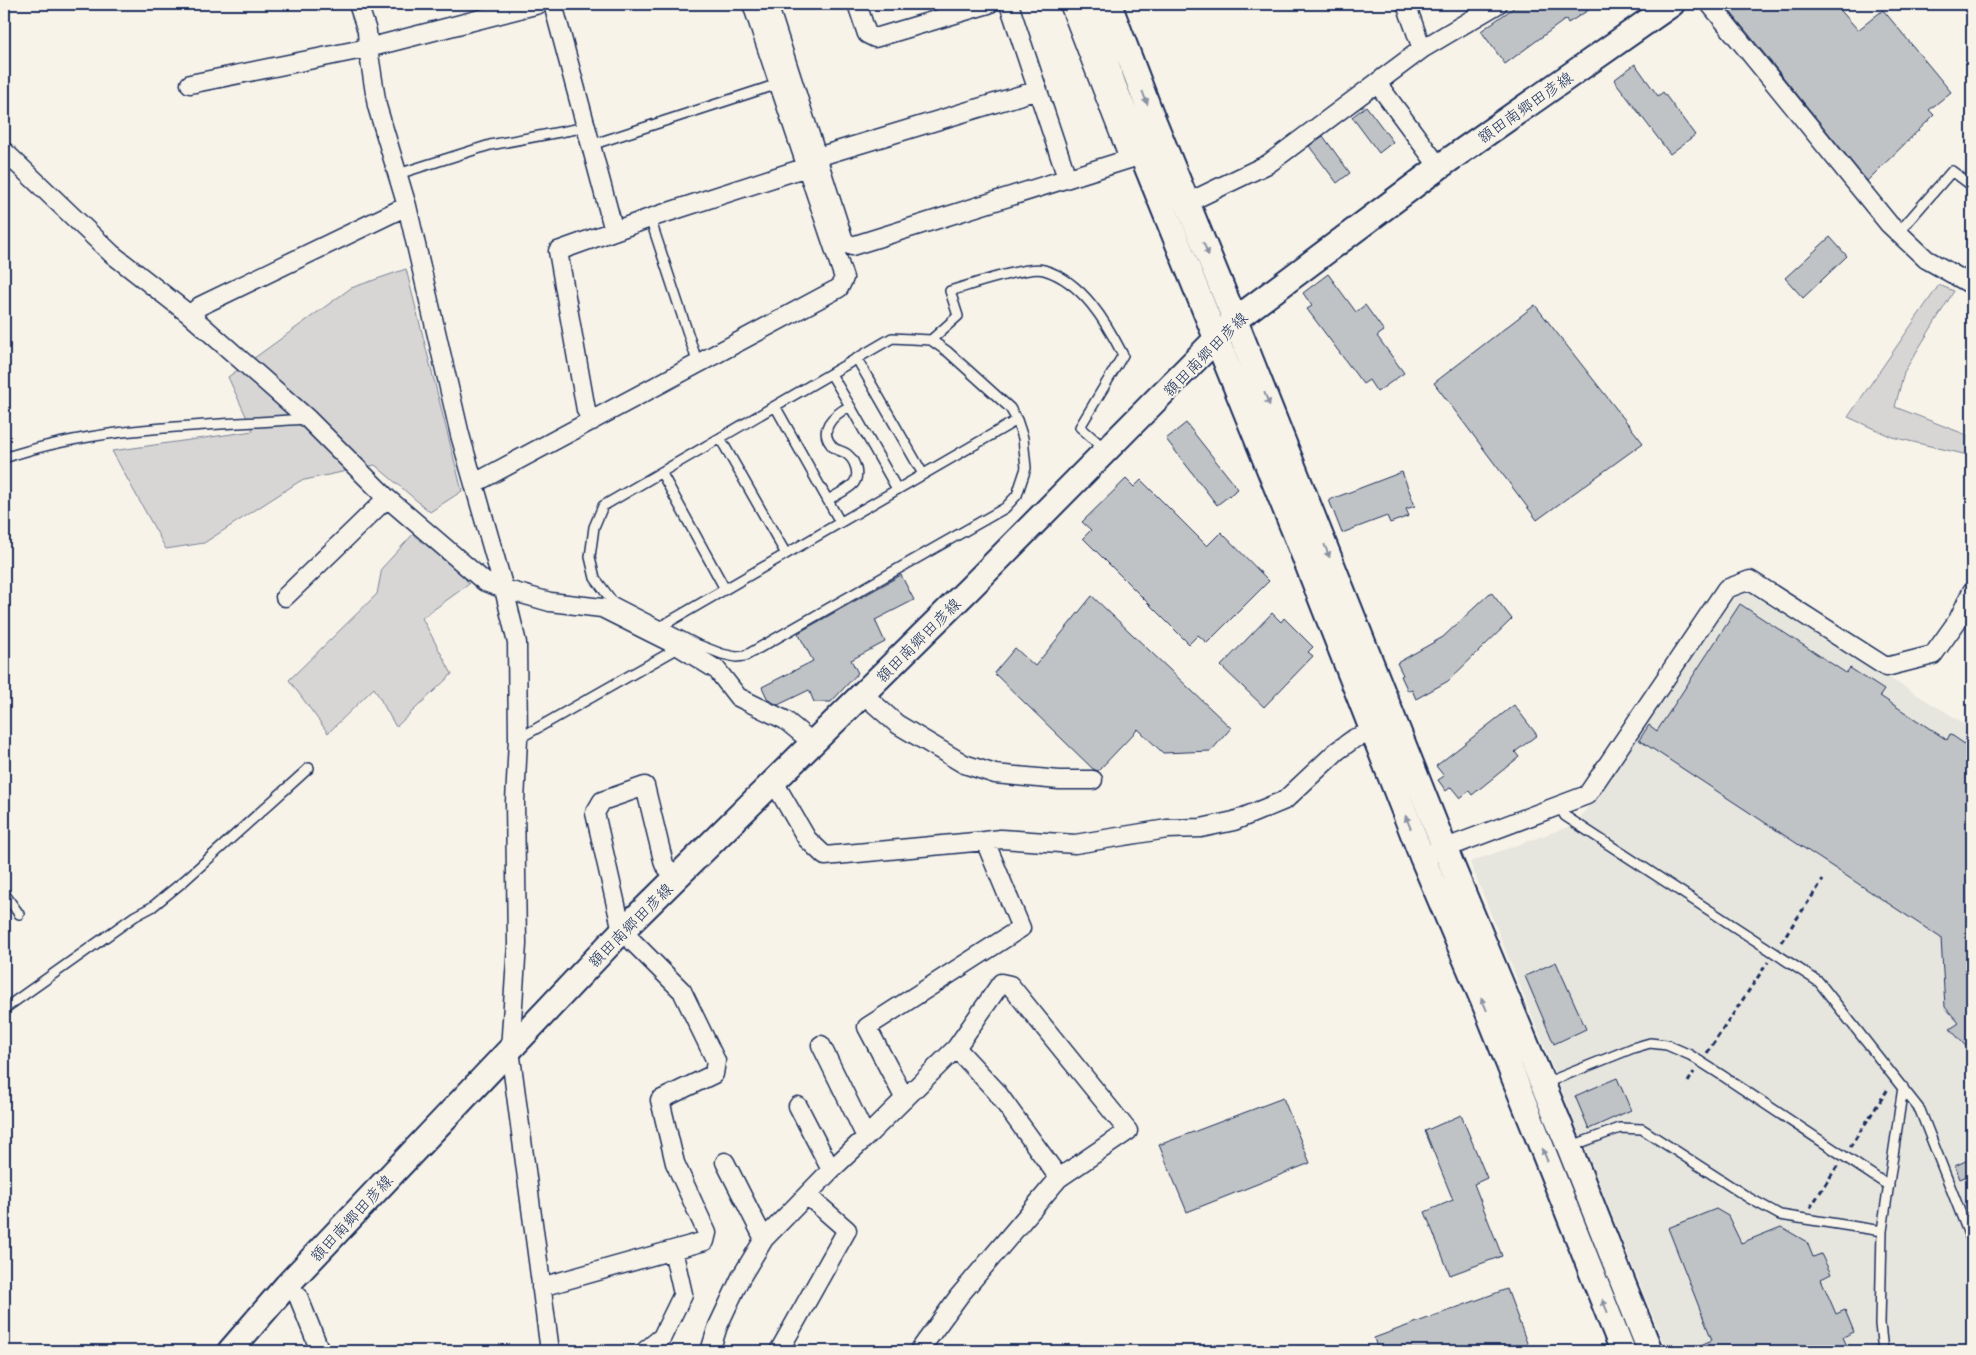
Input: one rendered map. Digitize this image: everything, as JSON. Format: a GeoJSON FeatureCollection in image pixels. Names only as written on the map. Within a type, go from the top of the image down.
{"type":"FeatureCollection","features":[{"type":"Feature","properties":{"kind":"street"},"geometry":{"type":"LineString","coordinates":[[358,4],[367,32],[377,106],[407,206],[460,435],[475,483],[517,643],[518,739],[515,802],[517,944],[510,1050],[550,1351]]}},
{"type":"Feature","properties":{"kind":"street"},"geometry":{"type":"LineString","coordinates":[[190,84],[368,48],[539,4]]}},
{"type":"Feature","properties":{"kind":"street"},"geometry":{"type":"LineString","coordinates":[[553,4],[614,231]]}},
{"type":"Feature","properties":{"kind":"street"},"geometry":{"type":"LineString","coordinates":[[752,4],[778,84],[844,241],[852,246],[1135,157]]}},
{"type":"Feature","properties":{"kind":"street"},"geometry":{"type":"LineString","coordinates":[[475,483],[839,288],[844,278],[768,4]]}},
{"type":"Feature","properties":{"kind":"street"},"geometry":{"type":"LineString","coordinates":[[857,4],[867,34],[875,38],[958,8],[989,4]]}},
{"type":"Feature","properties":{"kind":"street"},"geometry":{"type":"LineString","coordinates":[[1009,4],[1067,178]]}},
{"type":"Feature","properties":{"kind":"street"},"geometry":{"type":"LineString","coordinates":[[1069,4],[1216,341],[1422,858],[1486,1010],[1623,1351]]}},
{"type":"Feature","properties":{"kind":"street"},"geometry":{"type":"LineString","coordinates":[[1084,4],[1114,86],[1135,157]]}},
{"type":"Feature","properties":{"kind":"street"},"geometry":{"type":"LineString","coordinates":[[1108,4],[1445,849],[1569,1147],[1650,1351]]}},
{"type":"Feature","properties":{"kind":"street"},"geometry":{"type":"LineString","coordinates":[[1120,4],[1132,64]]}},
{"type":"Feature","properties":{"kind":"street"},"geometry":{"type":"LineString","coordinates":[[1406,4],[1422,49]]}},
{"type":"Feature","properties":{"kind":"street"},"geometry":{"type":"LineString","coordinates":[[1187,204],[1268,164],[1422,49],[1498,4]]}},
{"type":"Feature","properties":{"kind":"street","name":"額田南郷田彦線"},"geometry":{"type":"LineString","coordinates":[[230,1351],[287,1285],[622,931],[1107,451],[1235,320],[1439,167],[1672,4]]}},
{"type":"Feature","properties":{"kind":"street"},"geometry":{"type":"LineString","coordinates":[[1710,4],[1889,224],[1926,258],[1972,285]]}},
{"type":"Feature","properties":{"kind":"street"},"geometry":{"type":"LineString","coordinates":[[1377,84],[1439,167]]}},
{"type":"Feature","properties":{"kind":"street"},"geometry":{"type":"LineString","coordinates":[[592,421],[586,410],[558,251],[812,162],[1038,90]]}},
{"type":"Feature","properties":{"kind":"street"},"geometry":{"type":"LineString","coordinates":[[4,151],[112,254],[190,315],[308,419],[387,498],[485,582],[550,602],[602,608],[680,647],[717,670],[738,697],[785,720],[813,743]]}},
{"type":"Feature","properties":{"kind":"street"},"geometry":{"type":"LineString","coordinates":[[190,315],[200,306],[407,206]]}},
{"type":"Feature","properties":{"kind":"street"},"geometry":{"type":"LineString","coordinates":[[285,597],[387,498]]}},
{"type":"Feature","properties":{"kind":"street"},"geometry":{"type":"LineString","coordinates":[[1422,858],[1587,795],[1726,589],[1750,580],[1886,667],[1933,655],[1958,620],[1972,591]]}},
{"type":"Feature","properties":{"kind":"street"},"geometry":{"type":"LineString","coordinates":[[863,694],[897,724],[964,764],[995,774],[1059,780],[1093,780]]}},
{"type":"Feature","properties":{"kind":"street"},"geometry":{"type":"LineString","coordinates":[[774,782],[807,839],[825,856],[1001,839],[1075,844],[1167,829],[1201,828],[1234,821],[1285,800],[1337,751],[1354,738],[1372,733]]}},
{"type":"Feature","properties":{"kind":"street"},"geometry":{"type":"LineString","coordinates":[[541,1287],[705,1241],[707,1232],[676,1163],[660,1100],[714,1074],[716,1061],[682,992],[622,931],[595,813],[602,801],[644,786],[664,864],[676,879]]}},
{"type":"Feature","properties":{"kind":"street"},"geometry":{"type":"LineString","coordinates":[[905,1099],[867,1027],[1021,928],[985,841]]}},
{"type":"Feature","properties":{"kind":"street"},"geometry":{"type":"LineString","coordinates":[[710,1351],[718,1326],[741,1277],[764,1239],[831,1170],[866,1138],[956,1048],[1001,983],[1010,986],[1128,1131],[1059,1178],[959,1296],[918,1351]]}},
{"type":"Feature","properties":{"kind":"street"},"geometry":{"type":"LineString","coordinates":[[821,1045],[866,1138]]}},
{"type":"Feature","properties":{"kind":"street"},"geometry":{"type":"LineString","coordinates":[[956,1048],[996,1091],[1059,1178]]}},
{"type":"Feature","properties":{"kind":"street"},"geometry":{"type":"LineString","coordinates":[[798,1106],[831,1170]]}},
{"type":"Feature","properties":{"kind":"street"},"geometry":{"type":"LineString","coordinates":[[725,1162],[764,1239]]}},
{"type":"Feature","properties":{"kind":"street"},"geometry":{"type":"LineString","coordinates":[[779,1351],[847,1230],[807,1195]]}},
{"type":"Feature","properties":{"kind":"street"},"geometry":{"type":"LineString","coordinates":[[645,1351],[662,1337],[683,1294],[673,1250]]}},
{"type":"Feature","properties":{"kind":"street"},"geometry":{"type":"LineString","coordinates":[[287,1285],[298,1296],[320,1351]]}},
{"type":"Feature","properties":{"kind":"lane"},"geometry":{"type":"LineString","coordinates":[[591,145],[778,84]]}},
{"type":"Feature","properties":{"kind":"lane"},"geometry":{"type":"LineString","coordinates":[[398,174],[490,145],[587,127]]}},
{"type":"Feature","properties":{"kind":"lane"},"geometry":{"type":"LineString","coordinates":[[1898,233],[1952,171],[1972,186]]}},
{"type":"Feature","properties":{"kind":"lane"},"geometry":{"type":"LineString","coordinates":[[650,218],[698,364]]}},
{"type":"Feature","properties":{"kind":"lane"},"geometry":{"type":"LineString","coordinates":[[931,340],[958,316],[950,291],[1005,275],[1042,269],[1074,285],[1107,323],[1123,355],[1080,427],[1107,451]]}},
{"type":"Feature","properties":{"kind":"lane"},"geometry":{"type":"LineString","coordinates":[[892,338],[931,340],[948,352],[1010,408],[1017,420],[1023,438],[1026,468],[1018,495],[1005,508],[745,656],[736,657],[722,654],[696,644],[612,601],[595,578],[590,557],[594,527],[603,506],[857,358],[892,338]]}},
{"type":"Feature","properties":{"kind":"lane"},"geometry":{"type":"LineString","coordinates":[[857,358],[923,474]]}},
{"type":"Feature","properties":{"kind":"lane"},"geometry":{"type":"LineString","coordinates":[[831,374],[897,489]]}},
{"type":"Feature","properties":{"kind":"lane"},"geometry":{"type":"LineString","coordinates":[[775,406],[840,522]]}},
{"type":"Feature","properties":{"kind":"lane"},"geometry":{"type":"LineString","coordinates":[[828,500],[848,488],[855,481],[857,473],[854,461],[846,453],[836,450],[829,442],[826,433],[828,424],[834,416],[850,406]]}},
{"type":"Feature","properties":{"kind":"lane"},"geometry":{"type":"LineString","coordinates":[[4,458],[77,438],[116,432],[308,419]]}},
{"type":"Feature","properties":{"kind":"lane"},"geometry":{"type":"LineString","coordinates":[[660,627],[1017,420]]}},
{"type":"Feature","properties":{"kind":"lane"},"geometry":{"type":"LineString","coordinates":[[720,438],[786,554]]}},
{"type":"Feature","properties":{"kind":"lane"},"geometry":{"type":"LineString","coordinates":[[660,472],[726,589]]}},
{"type":"Feature","properties":{"kind":"lane"},"geometry":{"type":"LineString","coordinates":[[518,739],[680,647]]}},
{"type":"Feature","properties":{"kind":"lane"},"geometry":{"type":"LineString","coordinates":[[4,1009],[135,916],[152,908],[309,768]]}},
{"type":"Feature","properties":{"kind":"lane"},"geometry":{"type":"LineString","coordinates":[[1559,806],[1565,816],[1819,982],[1920,1110],[1972,1242]]}},
{"type":"Feature","properties":{"kind":"lane"},"geometry":{"type":"LineString","coordinates":[[4,893],[19,914]]}},
{"type":"Feature","properties":{"kind":"lane"},"geometry":{"type":"LineString","coordinates":[[1543,1084],[1650,1042],[1667,1045],[1690,1055],[1889,1186]]}},
{"type":"Feature","properties":{"kind":"lane"},"geometry":{"type":"LineString","coordinates":[[1882,1351],[1880,1324],[1882,1231],[1903,1087]]}},
{"type":"Feature","properties":{"kind":"lane"},"geometry":{"type":"LineString","coordinates":[[1569,1147],[1620,1128],[1642,1129],[1749,1198],[1780,1215],[1882,1231]]}},
{"type":"Feature","properties":{"kind":"path"},"geometry":{"type":"LineString","coordinates":[[1688,1082],[1822,880]]}},
{"type":"Feature","properties":{"kind":"path"},"geometry":{"type":"LineString","coordinates":[[1803,1219],[1888,1090],[1890,1071]]}},
{"type":"Feature","properties":{"kind":"shaded area"},"geometry":{"type":"Polygon","coordinates":[[[406,269],[462,491],[430,512],[375,465],[300,481],[204,543],[166,549],[112,451],[253,431],[228,377],[351,288],[406,269]]]}},
{"type":"Feature","properties":{"kind":"shaded area"},"geometry":{"type":"Polygon","coordinates":[[[1939,285],[1954,291],[1904,372],[1895,407],[1972,437],[1972,456],[1892,437],[1848,417],[1939,285]]]}},
{"type":"Feature","properties":{"kind":"shaded area"},"geometry":{"type":"Polygon","coordinates":[[[416,531],[456,566],[469,584],[422,618],[452,674],[396,727],[374,688],[328,733],[289,680],[377,594],[382,568],[416,531]]]}},
{"type":"Feature","properties":{"kind":"shaded area"},"geometry":{"type":"Polygon","coordinates":[[[1740,588],[1972,728],[1972,1351],[1667,1351],[1470,862],[1576,824],[1740,588]]]}},
{"type":"Feature","properties":{"kind":"building"},"geometry":{"type":"Polygon","coordinates":[[[1519,4],[1598,4],[1568,23],[1566,19],[1505,64],[1481,31],[1519,4]]]}},
{"type":"Feature","properties":{"kind":"building"},"geometry":{"type":"Polygon","coordinates":[[[1724,4],[1835,4],[1858,30],[1883,10],[1951,92],[1929,110],[1934,115],[1867,181],[1724,4]]]}},
{"type":"Feature","properties":{"kind":"building"},"geometry":{"type":"Polygon","coordinates":[[[1635,64],[1658,96],[1663,92],[1695,135],[1670,154],[1614,80],[1635,64]]]}},
{"type":"Feature","properties":{"kind":"building"},"geometry":{"type":"Polygon","coordinates":[[[1366,106],[1393,142],[1379,153],[1352,117],[1366,106]]]}},
{"type":"Feature","properties":{"kind":"building"},"geometry":{"type":"Polygon","coordinates":[[[1323,136],[1350,173],[1337,183],[1309,146],[1323,136]]]}},
{"type":"Feature","properties":{"kind":"building"},"geometry":{"type":"Polygon","coordinates":[[[1830,237],[1847,256],[1803,298],[1785,278],[1830,237]]]}},
{"type":"Feature","properties":{"kind":"building"},"geometry":{"type":"Polygon","coordinates":[[[1328,274],[1356,312],[1365,305],[1384,331],[1377,336],[1404,373],[1377,392],[1369,380],[1363,384],[1307,309],[1312,306],[1303,293],[1328,274]]]}},
{"type":"Feature","properties":{"kind":"building"},"geometry":{"type":"Polygon","coordinates":[[[1535,305],[1643,443],[1537,520],[1434,383],[1535,305]]]}},
{"type":"Feature","properties":{"kind":"building"},"geometry":{"type":"Polygon","coordinates":[[[1186,423],[1238,489],[1217,505],[1166,439],[1186,423]]]}},
{"type":"Feature","properties":{"kind":"building"},"geometry":{"type":"Polygon","coordinates":[[[1402,472],[1415,506],[1406,509],[1409,516],[1390,523],[1387,516],[1342,533],[1329,500],[1402,472]]]}},
{"type":"Feature","properties":{"kind":"building"},"geometry":{"type":"Polygon","coordinates":[[[1126,479],[1134,487],[1141,480],[1207,546],[1221,532],[1269,581],[1207,643],[1198,635],[1189,644],[1083,538],[1091,530],[1082,522],[1126,479]]]}},
{"type":"Feature","properties":{"kind":"building"},"geometry":{"type":"Polygon","coordinates":[[[901,575],[914,600],[875,620],[885,642],[851,660],[858,673],[831,702],[814,702],[809,690],[778,705],[768,700],[762,687],[813,661],[798,633],[901,575]]]}},
{"type":"Feature","properties":{"kind":"building"},"geometry":{"type":"Polygon","coordinates":[[[1491,592],[1512,619],[1448,681],[1416,699],[1412,690],[1408,691],[1397,663],[1443,637],[1491,592]]]}},
{"type":"Feature","properties":{"kind":"building"},"geometry":{"type":"Polygon","coordinates":[[[1092,596],[1231,728],[1211,751],[1163,753],[1138,729],[1098,771],[1093,769],[994,673],[1015,648],[1035,666],[1092,596]]]}},
{"type":"Feature","properties":{"kind":"building"},"geometry":{"type":"Polygon","coordinates":[[[1740,604],[1846,673],[1850,668],[1884,690],[1880,696],[1947,740],[1950,734],[1972,749],[1972,1053],[1950,1029],[1959,1023],[1945,1007],[1941,938],[1639,740],[1649,725],[1657,731],[1740,604]]]}},
{"type":"Feature","properties":{"kind":"building"},"geometry":{"type":"Polygon","coordinates":[[[1272,613],[1281,622],[1284,618],[1313,647],[1308,652],[1313,656],[1264,707],[1221,666],[1272,613]]]}},
{"type":"Feature","properties":{"kind":"building"},"geometry":{"type":"Polygon","coordinates":[[[1514,705],[1537,735],[1515,752],[1519,757],[1472,795],[1469,791],[1460,798],[1451,787],[1446,791],[1438,780],[1444,776],[1436,766],[1514,705]]]}},
{"type":"Feature","properties":{"kind":"building"},"geometry":{"type":"Polygon","coordinates":[[[1556,962],[1586,1029],[1554,1044],[1525,976],[1556,962]]]}},
{"type":"Feature","properties":{"kind":"building"},"geometry":{"type":"Polygon","coordinates":[[[1617,1078],[1631,1110],[1589,1129],[1575,1096],[1617,1078]]]}},
{"type":"Feature","properties":{"kind":"building"},"geometry":{"type":"Polygon","coordinates":[[[1283,1098],[1310,1163],[1187,1212],[1159,1145],[1283,1098]]]}},
{"type":"Feature","properties":{"kind":"building"},"geometry":{"type":"Polygon","coordinates":[[[1461,1115],[1487,1178],[1474,1184],[1502,1256],[1450,1275],[1425,1212],[1453,1200],[1425,1131],[1461,1115]]]}},
{"type":"Feature","properties":{"kind":"building"},"geometry":{"type":"Polygon","coordinates":[[[1972,1158],[1972,1174],[1960,1179],[1955,1166],[1972,1158]]]}},
{"type":"Feature","properties":{"kind":"building"},"geometry":{"type":"Polygon","coordinates":[[[1716,1209],[1728,1216],[1741,1243],[1781,1227],[1807,1242],[1813,1257],[1821,1254],[1831,1274],[1821,1279],[1836,1314],[1845,1310],[1854,1332],[1843,1337],[1849,1351],[1687,1351],[1712,1340],[1668,1228],[1716,1209]]]}},
{"type":"Feature","properties":{"kind":"building"},"geometry":{"type":"Polygon","coordinates":[[[1507,1289],[1530,1351],[1378,1351],[1374,1338],[1507,1289]]]}}]}
